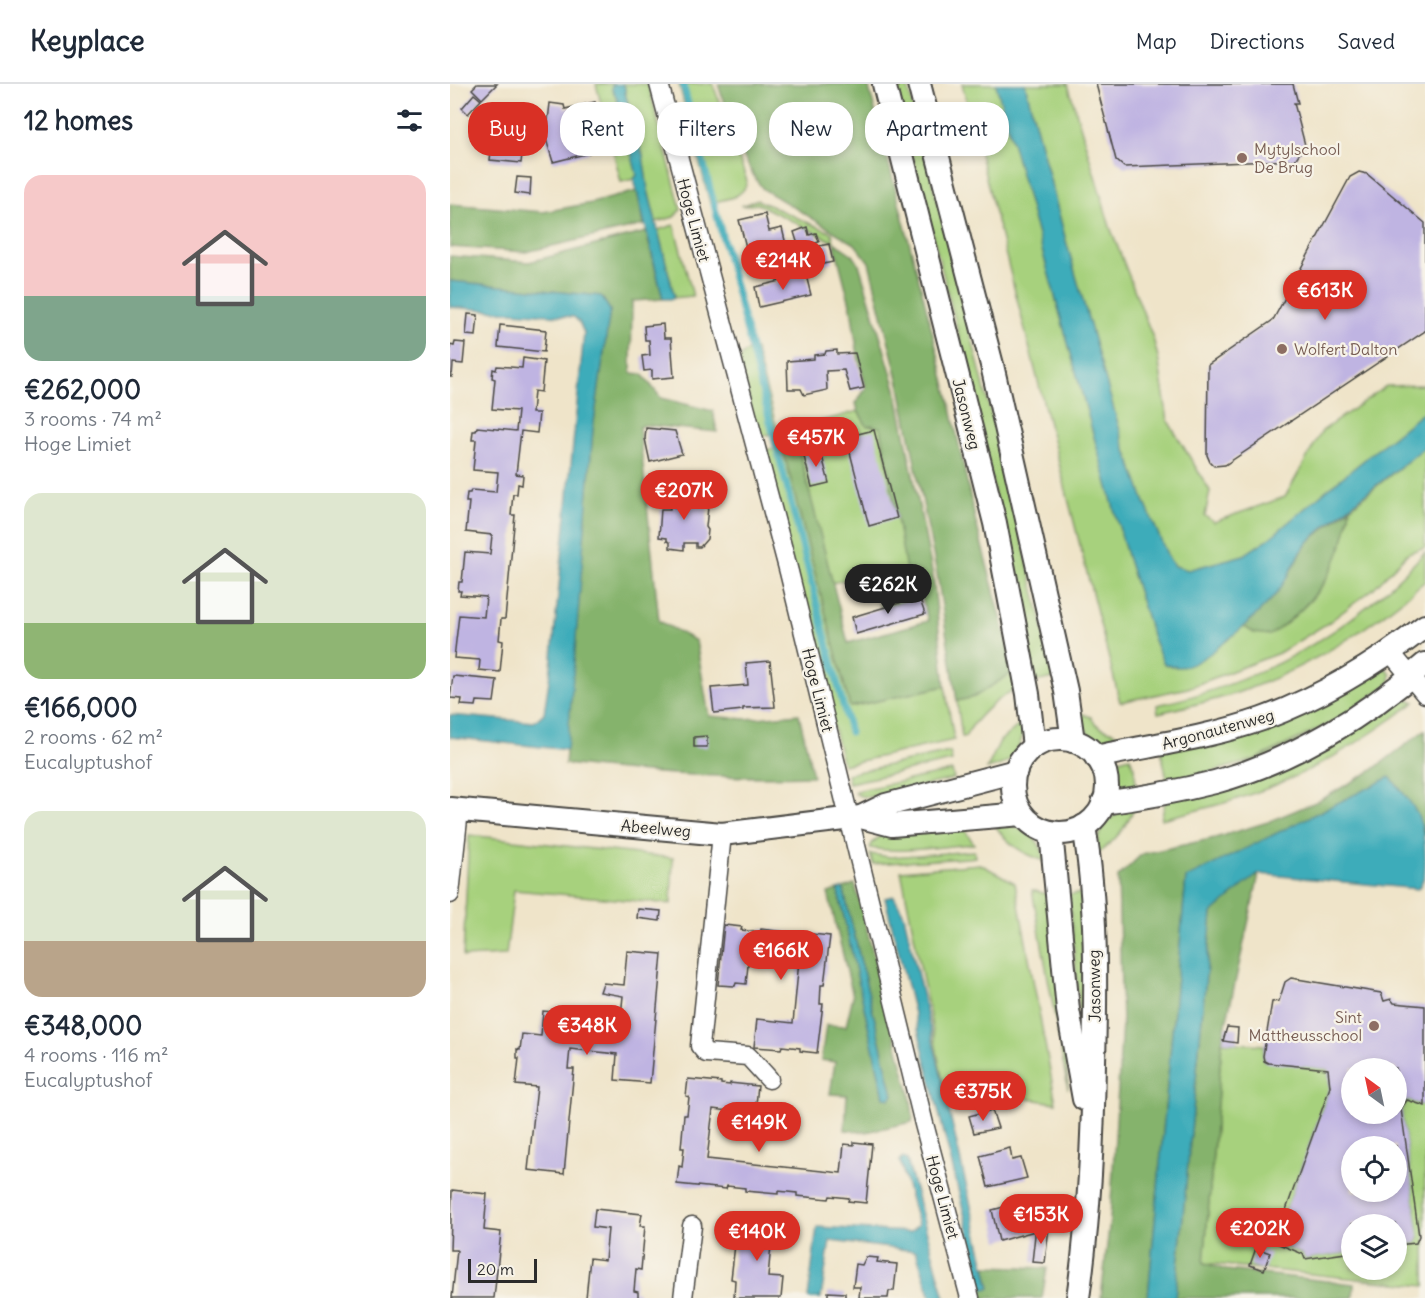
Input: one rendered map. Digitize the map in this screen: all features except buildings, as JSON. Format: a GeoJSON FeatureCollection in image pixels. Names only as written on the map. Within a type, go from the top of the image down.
{"type":"FeatureCollection","features":[{"type":"Feature","properties":{"kind":"street","name":"Hoge Limiet"},"geometry":{"type":"LineString","coordinates":[[659,84],[855,818],[924,1124],[970,1298]]}},
{"type":"Feature","properties":{"kind":"street","name":"Jasonweg"},"geometry":{"type":"LineString","coordinates":[[884,84],[995,523],[1028,694],[1034,747]]}},
{"type":"Feature","properties":{"kind":"street"},"geometry":{"type":"LineString","coordinates":[[919,84],[994,376],[1066,691],[1073,741]]}},
{"type":"Feature","properties":{"kind":"street","name":"Argonautenweg"},"geometry":{"type":"LineString","coordinates":[[1096,757],[1198,736],[1260,719],[1320,694],[1351,678],[1390,653],[1425,626]]}},
{"type":"Feature","properties":{"kind":"street"},"geometry":{"type":"LineString","coordinates":[[1390,653],[1418,670],[1425,694]]}},
{"type":"Feature","properties":{"kind":"street"},"geometry":{"type":"LineString","coordinates":[[1103,803],[1141,798],[1216,782],[1255,768],[1297,750],[1323,735],[1369,707],[1418,670]]}},
{"type":"Feature","properties":{"kind":"street"},"geometry":{"type":"LineString","coordinates":[[1053,740],[1073,741],[1086,747],[1096,757],[1106,779],[1106,791],[1103,803],[1095,816],[1084,826],[1068,832],[1051,832],[1035,825],[1022,814],[1013,793],[1016,771],[1023,757],[1034,747],[1053,740]]}},
{"type":"Feature","properties":{"kind":"street","name":"Abeelweg"},"geometry":{"type":"LineString","coordinates":[[454,809],[722,834],[855,818],[886,805],[1016,771]]}},
{"type":"Feature","properties":{"kind":"street"},"geometry":{"type":"LineString","coordinates":[[450,894],[454,809]]}},
{"type":"Feature","properties":{"kind":"street","name":"Abeelweg"},"geometry":{"type":"LineString","coordinates":[[855,818],[892,825],[1022,814]]}},
{"type":"Feature","properties":{"kind":"street","name":"Jasonweg"},"geometry":{"type":"LineString","coordinates":[[1078,1298],[1092,1147],[1096,1008],[1091,879],[1084,826]]}},
{"type":"Feature","properties":{"kind":"street","name":"Jasonweg"},"geometry":{"type":"LineString","coordinates":[[1051,832],[1068,1010],[1092,1147]]}},
{"type":"Feature","properties":{"kind":"street"},"geometry":{"type":"LineString","coordinates":[[722,834],[700,1046],[706,1053],[748,1056],[769,1079]]}},
{"type":"Feature","properties":{"kind":"street"},"geometry":{"type":"LineString","coordinates":[[683,1298],[692,1226]]}},
{"type":"Feature","properties":{"kind":"green space"},"geometry":{"type":"Polygon","coordinates":[[[596,84],[613,84],[612,90],[618,102],[601,102],[596,84]]]}},
{"type":"Feature","properties":{"kind":"green space"},"geometry":{"type":"Polygon","coordinates":[[[623,84],[648,84],[657,118],[657,156],[667,156],[681,209],[674,217],[656,222],[643,156],[645,156],[645,102],[628,102],[623,84]]]}},
{"type":"Feature","properties":{"kind":"green space"},"geometry":{"type":"Polygon","coordinates":[[[679,84],[713,84],[719,102],[684,102],[679,84]]]}},
{"type":"Feature","properties":{"kind":"green space"},"geometry":{"type":"Polygon","coordinates":[[[718,84],[868,84],[873,102],[865,102],[865,156],[887,156],[949,399],[976,523],[1015,671],[974,697],[957,701],[937,574],[900,387],[869,262],[855,244],[763,189],[755,179],[744,156],[757,156],[757,102],[724,102],[718,84]]]}},
{"type":"Feature","properties":{"kind":"green space"},"geometry":{"type":"Polygon","coordinates":[[[894,84],[907,84],[912,102],[899,102],[894,84]]]}},
{"type":"Feature","properties":{"kind":"green space"},"geometry":{"type":"Polygon","coordinates":[[[962,84],[996,84],[1001,102],[967,102],[962,84]]]}},
{"type":"Feature","properties":{"kind":"green space"},"geometry":{"type":"Polygon","coordinates":[[[1025,84],[1068,84],[1110,227],[1153,338],[1168,421],[1210,491],[1205,516],[1214,522],[1285,497],[1322,431],[1386,386],[1425,385],[1425,411],[1271,537],[1244,555],[1188,570],[1174,566],[1168,557],[1124,445],[1066,241],[1025,84]]]}},
{"type":"Feature","properties":{"kind":"green space"},"geometry":{"type":"Polygon","coordinates":[[[1009,131],[1128,559],[1153,638],[1164,664],[1175,666],[1196,661],[1206,656],[1243,626],[1254,633],[1286,624],[1310,601],[1325,582],[1348,522],[1350,508],[1425,447],[1425,547],[1408,553],[1373,589],[1328,623],[1279,653],[1188,688],[1120,702],[980,156],[1009,156],[1009,131]]]}},
{"type":"Feature","properties":{"kind":"green space"},"geometry":{"type":"Polygon","coordinates":[[[614,156],[632,156],[637,175],[634,179],[621,182],[614,156]]]}},
{"type":"Feature","properties":{"kind":"green space"},"geometry":{"type":"Polygon","coordinates":[[[698,156],[738,156],[747,181],[745,187],[738,195],[710,203],[698,156]]]}},
{"type":"Feature","properties":{"kind":"green space"},"geometry":{"type":"Polygon","coordinates":[[[913,156],[925,156],[1005,469],[1055,678],[1034,682],[973,390],[913,156]]]}},
{"type":"Feature","properties":{"kind":"green space"},"geometry":{"type":"Polygon","coordinates":[[[637,191],[644,225],[526,252],[450,247],[450,204],[543,212],[592,203],[637,191]]]}},
{"type":"Feature","properties":{"kind":"green space"},"geometry":{"type":"Polygon","coordinates":[[[757,200],[832,233],[834,242],[758,204],[741,206],[757,200]]]}},
{"type":"Feature","properties":{"kind":"green space"},"geometry":{"type":"Polygon","coordinates":[[[674,225],[693,296],[673,298],[658,230],[674,225]]]}},
{"type":"Feature","properties":{"kind":"green space"},"geometry":{"type":"Polygon","coordinates":[[[646,232],[663,299],[632,301],[631,373],[642,374],[661,398],[713,411],[717,432],[644,425],[639,427],[659,621],[696,641],[709,716],[746,719],[799,714],[813,776],[689,775],[565,764],[593,429],[610,310],[601,296],[450,281],[450,256],[529,262],[646,232]]]}},
{"type":"Feature","properties":{"kind":"green space"},"geometry":{"type":"Polygon","coordinates":[[[834,242],[853,255],[859,264],[896,389],[933,576],[945,686],[850,707],[782,446],[797,443],[848,643],[928,621],[920,591],[910,593],[881,428],[867,426],[856,403],[866,388],[858,356],[851,308],[834,242]]]}},
{"type":"Feature","properties":{"kind":"green space"},"geometry":{"type":"Polygon","coordinates":[[[755,349],[778,432],[759,437],[739,361],[745,353],[755,349]]]}},
{"type":"Feature","properties":{"kind":"green space"},"geometry":{"type":"Polygon","coordinates":[[[858,411],[867,426],[881,427],[911,599],[881,608],[871,573],[832,583],[797,443],[807,439],[828,452],[835,449],[800,427],[858,411]]]}},
{"type":"Feature","properties":{"kind":"green space"},"geometry":{"type":"Polygon","coordinates":[[[782,446],[850,707],[945,686],[954,740],[843,765],[763,451],[782,446]]]}},
{"type":"Feature","properties":{"kind":"green space"},"geometry":{"type":"Polygon","coordinates":[[[1350,508],[1341,547],[1334,565],[1314,595],[1287,622],[1270,635],[1254,633],[1243,626],[1274,597],[1308,542],[1350,508]]]}},
{"type":"Feature","properties":{"kind":"green space"},"geometry":{"type":"Polygon","coordinates":[[[1425,552],[1425,581],[1382,616],[1335,647],[1311,661],[1260,684],[1225,697],[1158,713],[1157,705],[1234,683],[1303,650],[1336,630],[1367,606],[1397,581],[1425,552]]]}},
{"type":"Feature","properties":{"kind":"green space"},"geometry":{"type":"Polygon","coordinates":[[[1386,668],[1391,675],[1389,684],[1335,721],[1254,760],[1168,784],[1161,751],[1378,669],[1386,668]]]}},
{"type":"Feature","properties":{"kind":"green space"},"geometry":{"type":"Polygon","coordinates":[[[1015,671],[1019,687],[988,708],[965,737],[962,737],[957,701],[974,697],[1015,671]]]}},
{"type":"Feature","properties":{"kind":"green space"},"geometry":{"type":"Polygon","coordinates":[[[1395,698],[1415,702],[1355,744],[1313,768],[1269,788],[1235,800],[1161,819],[1166,800],[1395,698]]]}},
{"type":"Feature","properties":{"kind":"green space"},"geometry":{"type":"Polygon","coordinates":[[[1080,713],[1091,717],[1100,727],[1116,734],[1123,743],[1107,744],[1094,738],[1085,728],[1080,713]]]}},
{"type":"Feature","properties":{"kind":"green space"},"geometry":{"type":"Polygon","coordinates":[[[1025,720],[1022,738],[1014,755],[1003,764],[987,769],[1000,741],[1025,720]]]}},
{"type":"Feature","properties":{"kind":"green space"},"geometry":{"type":"Polygon","coordinates":[[[1425,730],[1425,836],[1422,825],[1186,878],[1148,1298],[1101,1298],[1110,1219],[1122,1023],[1118,877],[1142,854],[1215,838],[1268,822],[1318,801],[1371,771],[1425,730]]]}},
{"type":"Feature","properties":{"kind":"green space"},"geometry":{"type":"Polygon","coordinates":[[[950,752],[952,761],[849,783],[847,774],[950,752]]]}},
{"type":"Feature","properties":{"kind":"green space"},"geometry":{"type":"Polygon","coordinates":[[[1130,757],[1137,790],[1116,793],[1116,771],[1112,762],[1130,757]]]}},
{"type":"Feature","properties":{"kind":"green space"},"geometry":{"type":"Polygon","coordinates":[[[952,771],[954,779],[869,797],[855,793],[855,791],[952,771]]]}},
{"type":"Feature","properties":{"kind":"green space"},"geometry":{"type":"Polygon","coordinates":[[[1134,808],[1119,834],[1098,853],[1099,837],[1106,823],[1118,813],[1134,808]]]}},
{"type":"Feature","properties":{"kind":"green space"},"geometry":{"type":"Polygon","coordinates":[[[1008,824],[1028,833],[1037,841],[1045,861],[1017,848],[995,825],[1008,824]]]}},
{"type":"Feature","properties":{"kind":"green space"},"geometry":{"type":"Polygon","coordinates":[[[962,826],[974,844],[909,850],[870,848],[874,841],[887,833],[962,826]]]}},
{"type":"Feature","properties":{"kind":"green space"},"geometry":{"type":"Polygon","coordinates":[[[469,835],[673,858],[671,904],[514,890],[506,955],[463,957],[469,835]]]}},
{"type":"Feature","properties":{"kind":"green space"},"geometry":{"type":"Polygon","coordinates":[[[974,851],[975,857],[968,858],[873,864],[870,854],[890,857],[974,851]]]}},
{"type":"Feature","properties":{"kind":"green space"},"geometry":{"type":"Polygon","coordinates":[[[980,864],[1015,883],[1056,1103],[944,1086],[901,871],[980,864]]]}},
{"type":"Feature","properties":{"kind":"green space"},"geometry":{"type":"Polygon","coordinates":[[[1259,874],[1222,1042],[1204,1263],[1226,1270],[1354,1284],[1353,1298],[1175,1298],[1212,913],[1259,874]]]}},
{"type":"Feature","properties":{"kind":"green space"},"geometry":{"type":"Polygon","coordinates":[[[855,884],[910,1095],[913,1116],[912,1122],[866,1132],[845,1130],[847,1095],[830,1094],[835,1062],[821,1060],[826,1025],[846,1026],[853,996],[828,893],[838,890],[884,1097],[893,1095],[843,888],[855,884]]]}},
{"type":"Feature","properties":{"kind":"green space"},"geometry":{"type":"Polygon","coordinates":[[[1032,890],[1050,895],[1068,1089],[1032,890]]]}},
{"type":"Feature","properties":{"kind":"green space"},"geometry":{"type":"Polygon","coordinates":[[[1082,893],[1089,1051],[1083,1050],[1069,895],[1082,893]]]}},
{"type":"Feature","properties":{"kind":"green space"},"geometry":{"type":"Polygon","coordinates":[[[1222,1042],[1264,1045],[1264,1061],[1328,1069],[1330,1087],[1276,1239],[1278,1245],[1303,1254],[1305,1259],[1341,1254],[1341,1277],[1204,1263],[1222,1042]]]}},
{"type":"Feature","properties":{"kind":"green space"},"geometry":{"type":"Polygon","coordinates":[[[1407,1100],[1425,1106],[1425,1286],[1367,1280],[1407,1280],[1407,1244],[1416,1243],[1419,1237],[1407,1152],[1407,1136],[1405,1136],[1403,1124],[1407,1124],[1407,1100]]]}},
{"type":"Feature","properties":{"kind":"green space"},"geometry":{"type":"Polygon","coordinates":[[[985,1266],[1047,1268],[1042,1298],[978,1298],[983,1289],[990,1287],[985,1266]]]}},
{"type":"Feature","properties":{"kind":"water"},"geometry":{"type":"Polygon","coordinates":[[[623,84],[628,102],[618,102],[612,85],[623,84]]]}},
{"type":"Feature","properties":{"kind":"water"},"geometry":{"type":"Polygon","coordinates":[[[996,84],[1025,84],[1066,241],[1124,445],[1145,503],[1174,566],[1188,570],[1244,555],[1271,537],[1425,411],[1425,447],[1310,540],[1281,587],[1264,607],[1223,644],[1197,662],[1187,666],[1175,667],[1164,664],[1153,638],[1128,559],[1009,131],[1009,102],[1001,102],[996,84]]]}},
{"type":"Feature","properties":{"kind":"water"},"geometry":{"type":"Polygon","coordinates":[[[632,156],[643,156],[648,190],[674,295],[673,299],[663,299],[634,179],[637,175],[632,156]]]}},
{"type":"Feature","properties":{"kind":"water"},"geometry":{"type":"Polygon","coordinates":[[[450,281],[601,296],[610,310],[593,429],[567,750],[450,737],[450,715],[534,722],[544,713],[551,667],[584,333],[574,317],[450,307],[450,281]]]}},
{"type":"Feature","properties":{"kind":"water"},"geometry":{"type":"Polygon","coordinates":[[[1390,777],[1412,805],[1421,822],[1425,844],[1425,871],[1418,889],[1259,874],[1212,913],[1175,1298],[1148,1298],[1186,878],[1390,777]]]}},
{"type":"Feature","properties":{"kind":"water"},"geometry":{"type":"Polygon","coordinates":[[[843,888],[893,1095],[889,1099],[884,1097],[838,890],[843,888]]]}},
{"type":"Feature","properties":{"kind":"water"},"geometry":{"type":"Polygon","coordinates":[[[894,896],[904,915],[990,1288],[983,1289],[885,898],[894,896]]]}},
{"type":"Feature","properties":{"kind":"water"},"geometry":{"type":"Polygon","coordinates":[[[903,1157],[907,1160],[945,1298],[931,1298],[916,1251],[830,1241],[821,1298],[808,1298],[817,1227],[910,1232],[918,1225],[900,1161],[903,1157]]]}},
{"type":"Feature","properties":{"kind":"waterway"},"geometry":{"type":"LineString","coordinates":[[683,84],[850,732]]}},
{"type":"Feature","properties":{"kind":"place","name":"Mytylschool De Brug"},"geometry":{"type":"Point","coordinates":[1242,158]}},
{"type":"Feature","properties":{"kind":"place","name":"Wolfert Dalton"},"geometry":{"type":"Point","coordinates":[1282,349]}},
{"type":"Feature","properties":{"kind":"place","name":"Sint Mattheusschool"},"geometry":{"type":"Point","coordinates":[1374,1026]}}]}
